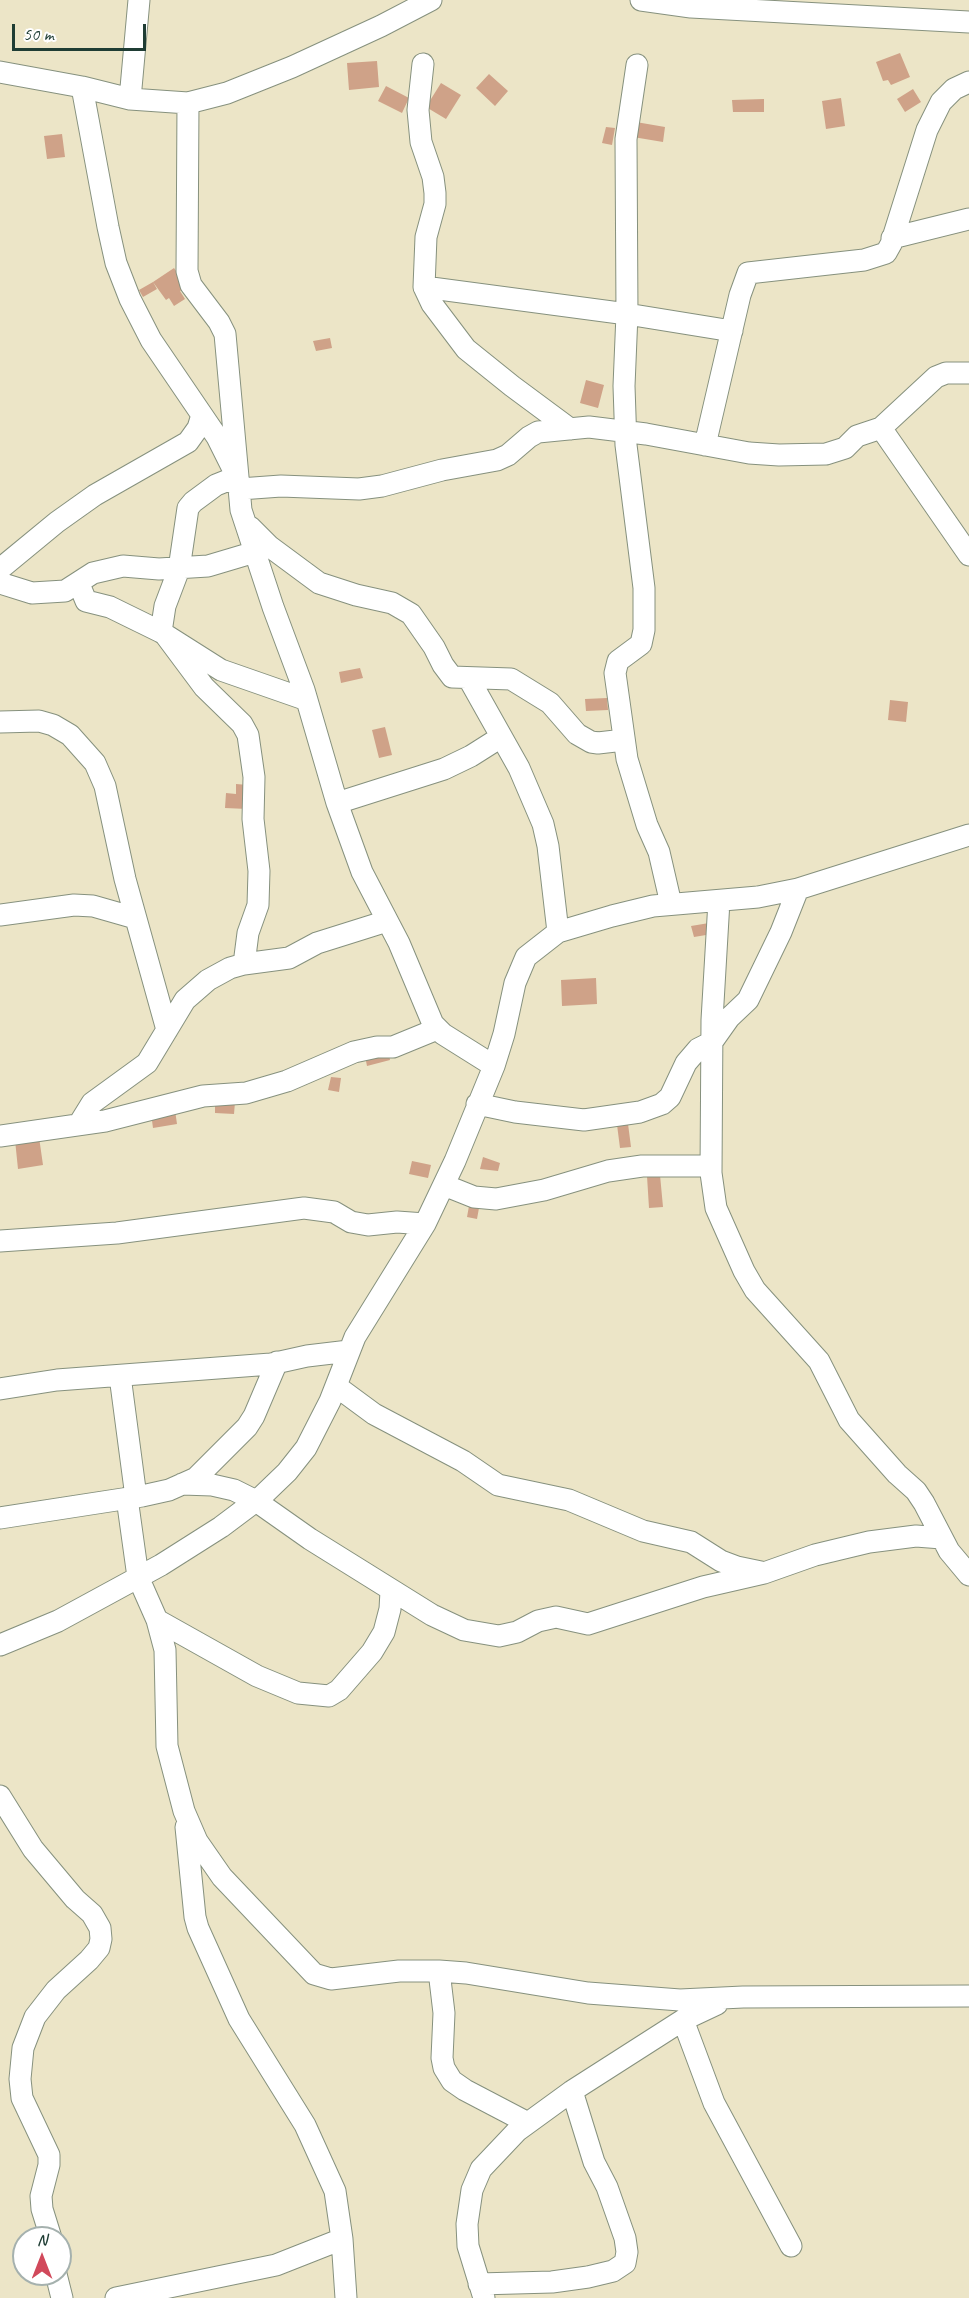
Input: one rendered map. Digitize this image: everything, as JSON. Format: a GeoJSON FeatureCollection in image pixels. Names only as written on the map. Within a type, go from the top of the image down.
{"type":"FeatureCollection","features":[{"type":"Feature","properties":{"kind":"street"},"geometry":{"type":"LineString","coordinates":[[130,99],[139,0]]}},
{"type":"Feature","properties":{"kind":"street"},"geometry":{"type":"LineString","coordinates":[[0,72],[82,87],[130,99],[188,103],[227,93],[292,67],[431,0]]}},
{"type":"Feature","properties":{"kind":"street"},"geometry":{"type":"LineString","coordinates":[[641,0],[691,8],[759,6],[969,22]]}},
{"type":"Feature","properties":{"kind":"street"},"geometry":{"type":"LineString","coordinates":[[423,64],[418,110],[420,131],[435,193],[435,204],[426,237],[424,287],[432,304],[466,349],[570,429]]}},
{"type":"Feature","properties":{"kind":"street"},"geometry":{"type":"LineString","coordinates":[[637,65],[626,140],[627,314],[624,386],[626,432],[641,552],[644,611],[641,643],[622,657],[615,668],[624,740],[633,785],[646,825],[659,852],[670,904]]}},
{"type":"Feature","properties":{"kind":"street"},"geometry":{"type":"LineString","coordinates":[[705,446],[743,284],[748,273],[878,257],[886,253],[927,130],[941,102],[954,89],[969,82]]}},
{"type":"Feature","properties":{"kind":"street"},"geometry":{"type":"LineString","coordinates":[[82,87],[116,263],[130,299],[151,340],[217,437],[238,482]]}},
{"type":"Feature","properties":{"kind":"street"},"geometry":{"type":"LineString","coordinates":[[188,103],[187,271],[191,285],[219,322],[225,334],[241,510],[307,700],[337,803],[362,872],[399,943],[429,1018],[437,1029],[494,1066]]}},
{"type":"Feature","properties":{"kind":"street"},"geometry":{"type":"LineString","coordinates":[[892,238],[969,219]]}},
{"type":"Feature","properties":{"kind":"street"},"geometry":{"type":"LineString","coordinates":[[424,287],[627,314],[732,331]]}},
{"type":"Feature","properties":{"kind":"street"},"geometry":{"type":"LineString","coordinates":[[244,964],[248,933],[258,905],[259,871],[253,819],[254,777],[248,735],[242,724],[204,687],[163,634],[165,606],[179,569],[188,508],[193,502],[216,485],[226,481],[359,489],[382,486],[442,470],[498,460],[538,432],[570,429],[602,428],[759,453],[820,455],[845,448],[857,436],[881,428],[936,377],[946,373],[969,373]]}},
{"type":"Feature","properties":{"kind":"street"},"geometry":{"type":"LineString","coordinates":[[0,569],[57,522],[95,495],[188,442],[198,428],[202,415]]}},
{"type":"Feature","properties":{"kind":"street"},"geometry":{"type":"LineString","coordinates":[[881,428],[969,555]]}},
{"type":"Feature","properties":{"kind":"street"},"geometry":{"type":"LineString","coordinates":[[245,522],[269,546],[318,583],[392,603],[411,614],[434,646],[448,675],[457,679],[494,677],[510,680],[550,703],[570,728],[584,738],[598,743],[624,740]]}},
{"type":"Feature","properties":{"kind":"street"},"geometry":{"type":"LineString","coordinates":[[0,583],[32,593],[65,591],[93,573],[123,566],[179,569],[208,566],[255,552]]}},
{"type":"Feature","properties":{"kind":"street"},"geometry":{"type":"LineString","coordinates":[[79,584],[86,602],[110,607],[163,634],[221,670],[307,700]]}},
{"type":"Feature","properties":{"kind":"street"},"geometry":{"type":"LineString","coordinates":[[469,679],[519,768],[546,833],[558,932]]}},
{"type":"Feature","properties":{"kind":"street"},"geometry":{"type":"LineString","coordinates":[[0,722],[39,721],[53,725],[70,735],[94,763],[105,786],[135,918],[167,1030]]}},
{"type":"Feature","properties":{"kind":"street"},"geometry":{"type":"LineString","coordinates":[[337,803],[444,769],[471,756],[501,737]]}},
{"type":"Feature","properties":{"kind":"street"},"geometry":{"type":"LineString","coordinates":[[0,1645],[58,1621],[138,1577],[221,1527],[256,1501],[287,1472],[306,1448],[359,1331],[425,1224],[462,1146],[494,1066],[504,1034],[515,982],[526,957],[558,932],[612,916],[670,904],[718,901],[798,889],[969,836]]}},
{"type":"Feature","properties":{"kind":"street"},"geometry":{"type":"LineString","coordinates":[[477,1104],[515,1112],[584,1120],[640,1112],[662,1104],[670,1097],[686,1063],[698,1049],[712,1042],[729,1018],[748,1000],[781,932],[798,889]]}},
{"type":"Feature","properties":{"kind":"street"},"geometry":{"type":"LineString","coordinates":[[718,901],[712,1042],[711,1166],[716,1208],[755,1290],[819,1361],[849,1420],[897,1474],[916,1491],[942,1538],[969,1575]]}},
{"type":"Feature","properties":{"kind":"street"},"geometry":{"type":"LineString","coordinates":[[0,915],[74,905],[93,906],[135,918]]}},
{"type":"Feature","properties":{"kind":"street"},"geometry":{"type":"LineString","coordinates":[[79,1124],[92,1103],[147,1064],[186,1000],[199,987],[230,968],[290,958],[317,943],[387,921]]}},
{"type":"Feature","properties":{"kind":"street"},"geometry":{"type":"LineString","coordinates":[[0,1136],[105,1121],[203,1096],[246,1093],[286,1081],[354,1052],[377,1047],[393,1047],[437,1029]]}},
{"type":"Feature","properties":{"kind":"street"},"geometry":{"type":"LineString","coordinates":[[444,1185],[474,1197],[496,1199],[544,1190],[608,1171],[642,1166],[711,1166]]}},
{"type":"Feature","properties":{"kind":"street"},"geometry":{"type":"LineString","coordinates":[[0,1241],[117,1233],[304,1208],[334,1212],[351,1222],[425,1224]]}},
{"type":"Feature","properties":{"kind":"street"},"geometry":{"type":"LineString","coordinates":[[0,1389],[57,1380],[277,1362],[307,1356],[349,1352]]}},
{"type":"Feature","properties":{"kind":"street"},"geometry":{"type":"LineString","coordinates":[[0,1518],[169,1490],[196,1478],[247,1427],[277,1362]]}},
{"type":"Feature","properties":{"kind":"street"},"geometry":{"type":"LineString","coordinates":[[120,1376],[138,1577],[157,1620],[166,1654],[167,1746],[184,1811],[195,1917],[239,2019],[315,2143],[334,2191],[342,2239],[346,2298]]}},
{"type":"Feature","properties":{"kind":"street"},"geometry":{"type":"LineString","coordinates":[[336,1386],[374,1414],[456,1456],[498,1485],[570,1500],[643,1531],[691,1542],[721,1561],[764,1573]]}},
{"type":"Feature","properties":{"kind":"street"},"geometry":{"type":"LineString","coordinates":[[182,1484],[212,1485],[234,1490],[256,1501],[310,1539],[432,1615],[464,1630],[499,1636],[517,1632],[538,1621],[556,1617],[587,1624],[702,1587],[764,1573],[814,1555],[869,1542],[916,1536],[942,1538]]}},
{"type":"Feature","properties":{"kind":"street"},"geometry":{"type":"LineString","coordinates":[[157,1620],[265,1680],[298,1693],[329,1696],[339,1690],[372,1652],[384,1632],[390,1610],[391,1591]]}},
{"type":"Feature","properties":{"kind":"street"},"geometry":{"type":"LineString","coordinates":[[0,1796],[33,1849],[68,1891],[92,1914],[100,1928],[99,1948],[90,1960],[56,1990],[35,2017],[23,2048],[20,2079],[22,2098],[49,2155],[50,2165],[42,2196],[42,2209],[47,2226]]}},
{"type":"Feature","properties":{"kind":"street"},"geometry":{"type":"LineString","coordinates":[[184,1811],[197,1841],[222,1877],[314,1974],[331,1979],[399,1971],[438,1971],[466,1973],[607,1995],[680,2000],[969,1996]]}},
{"type":"Feature","properties":{"kind":"street"},"geometry":{"type":"LineString","coordinates":[[438,1971],[444,2013],[442,2058],[444,2068],[452,2081],[465,2090],[528,2123]]}},
{"type":"Feature","properties":{"kind":"street"},"geometry":{"type":"LineString","coordinates":[[572,2091],[594,2162],[607,2187],[625,2238],[627,2252],[625,2263],[613,2271],[588,2277],[482,2291],[468,2237],[469,2201],[476,2177],[499,2148],[528,2123],[572,2091],[683,2020],[732,1998]]}},
{"type":"Feature","properties":{"kind":"street"},"geometry":{"type":"LineString","coordinates":[[683,2020],[714,2103],[791,2246]]}},
{"type":"Feature","properties":{"kind":"street"},"geometry":{"type":"LineString","coordinates":[[116,2298],[276,2265],[342,2239]]}},
{"type":"Feature","properties":{"kind":"building"},"geometry":{"type":"Polygon","coordinates":[[[900,53],[910,77],[891,85],[888,80],[883,81],[876,62],[900,53]]]}},
{"type":"Feature","properties":{"kind":"building"},"geometry":{"type":"Polygon","coordinates":[[[377,61],[379,87],[349,90],[347,63],[377,61]]]}},
{"type":"Feature","properties":{"kind":"building"},"geometry":{"type":"Polygon","coordinates":[[[489,74],[508,91],[495,106],[476,88],[489,74]]]}},
{"type":"Feature","properties":{"kind":"building"},"geometry":{"type":"Polygon","coordinates":[[[441,83],[461,95],[446,119],[426,107],[441,83]]]}},
{"type":"Feature","properties":{"kind":"building"},"geometry":{"type":"Polygon","coordinates":[[[386,86],[409,98],[402,113],[378,101],[386,86]]]}},
{"type":"Feature","properties":{"kind":"building"},"geometry":{"type":"Polygon","coordinates":[[[913,89],[921,102],[905,112],[897,99],[913,89]]]}},
{"type":"Feature","properties":{"kind":"building"},"geometry":{"type":"Polygon","coordinates":[[[841,98],[845,126],[826,129],[822,101],[841,98]]]}},
{"type":"Feature","properties":{"kind":"building"},"geometry":{"type":"Polygon","coordinates":[[[764,99],[764,112],[733,112],[732,100],[764,99]]]}},
{"type":"Feature","properties":{"kind":"building"},"geometry":{"type":"Polygon","coordinates":[[[636,122],[665,127],[663,142],[633,137],[636,122]]]}},
{"type":"Feature","properties":{"kind":"building"},"geometry":{"type":"Polygon","coordinates":[[[606,127],[615,128],[612,145],[602,143],[606,127]]]}},
{"type":"Feature","properties":{"kind":"building"},"geometry":{"type":"Polygon","coordinates":[[[62,134],[65,157],[47,159],[44,136],[62,134]]]}},
{"type":"Feature","properties":{"kind":"building"},"geometry":{"type":"Polygon","coordinates":[[[174,268],[187,287],[180,291],[185,299],[174,306],[169,298],[166,300],[153,282],[174,268]]]}},
{"type":"Feature","properties":{"kind":"building"},"geometry":{"type":"Polygon","coordinates":[[[153,282],[157,289],[143,297],[139,290],[153,282]]]}},
{"type":"Feature","properties":{"kind":"building"},"geometry":{"type":"Polygon","coordinates":[[[330,338],[332,348],[316,351],[313,341],[330,338]]]}},
{"type":"Feature","properties":{"kind":"building"},"geometry":{"type":"Polygon","coordinates":[[[586,380],[604,385],[598,408],[580,403],[586,380]]]}},
{"type":"Feature","properties":{"kind":"building"},"geometry":{"type":"Polygon","coordinates":[[[360,668],[363,678],[341,683],[339,672],[360,668]]]}},
{"type":"Feature","properties":{"kind":"building"},"geometry":{"type":"Polygon","coordinates":[[[607,698],[608,710],[586,711],[585,699],[607,698]]]}},
{"type":"Feature","properties":{"kind":"building"},"geometry":{"type":"Polygon","coordinates":[[[890,700],[908,702],[906,722],[888,720],[890,700]]]}},
{"type":"Feature","properties":{"kind":"building"},"geometry":{"type":"Polygon","coordinates":[[[385,727],[392,755],[379,758],[372,730],[385,727]]]}},
{"type":"Feature","properties":{"kind":"building"},"geometry":{"type":"Polygon","coordinates":[[[236,784],[248,785],[247,809],[225,808],[226,793],[236,794],[236,784]]]}},
{"type":"Feature","properties":{"kind":"building"},"geometry":{"type":"Polygon","coordinates":[[[709,923],[712,934],[694,937],[691,926],[709,923]]]}},
{"type":"Feature","properties":{"kind":"building"},"geometry":{"type":"Polygon","coordinates":[[[596,978],[597,1004],[562,1006],[561,980],[596,978]]]}},
{"type":"Feature","properties":{"kind":"building"},"geometry":{"type":"Polygon","coordinates":[[[388,1050],[390,1060],[367,1066],[365,1056],[388,1050]]]}},
{"type":"Feature","properties":{"kind":"building"},"geometry":{"type":"Polygon","coordinates":[[[331,1077],[341,1078],[339,1092],[328,1090],[331,1077]]]}},
{"type":"Feature","properties":{"kind":"building"},"geometry":{"type":"Polygon","coordinates":[[[215,1101],[235,1102],[234,1114],[215,1113],[215,1101]]]}},
{"type":"Feature","properties":{"kind":"building"},"geometry":{"type":"Polygon","coordinates":[[[175,1110],[177,1124],[153,1128],[151,1113],[175,1110]]]}},
{"type":"Feature","properties":{"kind":"building"},"geometry":{"type":"Polygon","coordinates":[[[627,1116],[631,1147],[620,1148],[616,1117],[627,1116]]]}},
{"type":"Feature","properties":{"kind":"building"},"geometry":{"type":"Polygon","coordinates":[[[39,1137],[43,1165],[18,1169],[15,1140],[39,1137]]]}},
{"type":"Feature","properties":{"kind":"building"},"geometry":{"type":"Polygon","coordinates":[[[483,1157],[500,1163],[498,1171],[480,1169],[483,1157]]]}},
{"type":"Feature","properties":{"kind":"building"},"geometry":{"type":"Polygon","coordinates":[[[412,1161],[431,1165],[428,1178],[409,1174],[412,1161]]]}},
{"type":"Feature","properties":{"kind":"building"},"geometry":{"type":"Polygon","coordinates":[[[660,1175],[663,1207],[649,1208],[647,1176],[660,1175]]]}},
{"type":"Feature","properties":{"kind":"building"},"geometry":{"type":"Polygon","coordinates":[[[469,1206],[479,1208],[477,1219],[467,1217],[469,1206]]]}}]}
